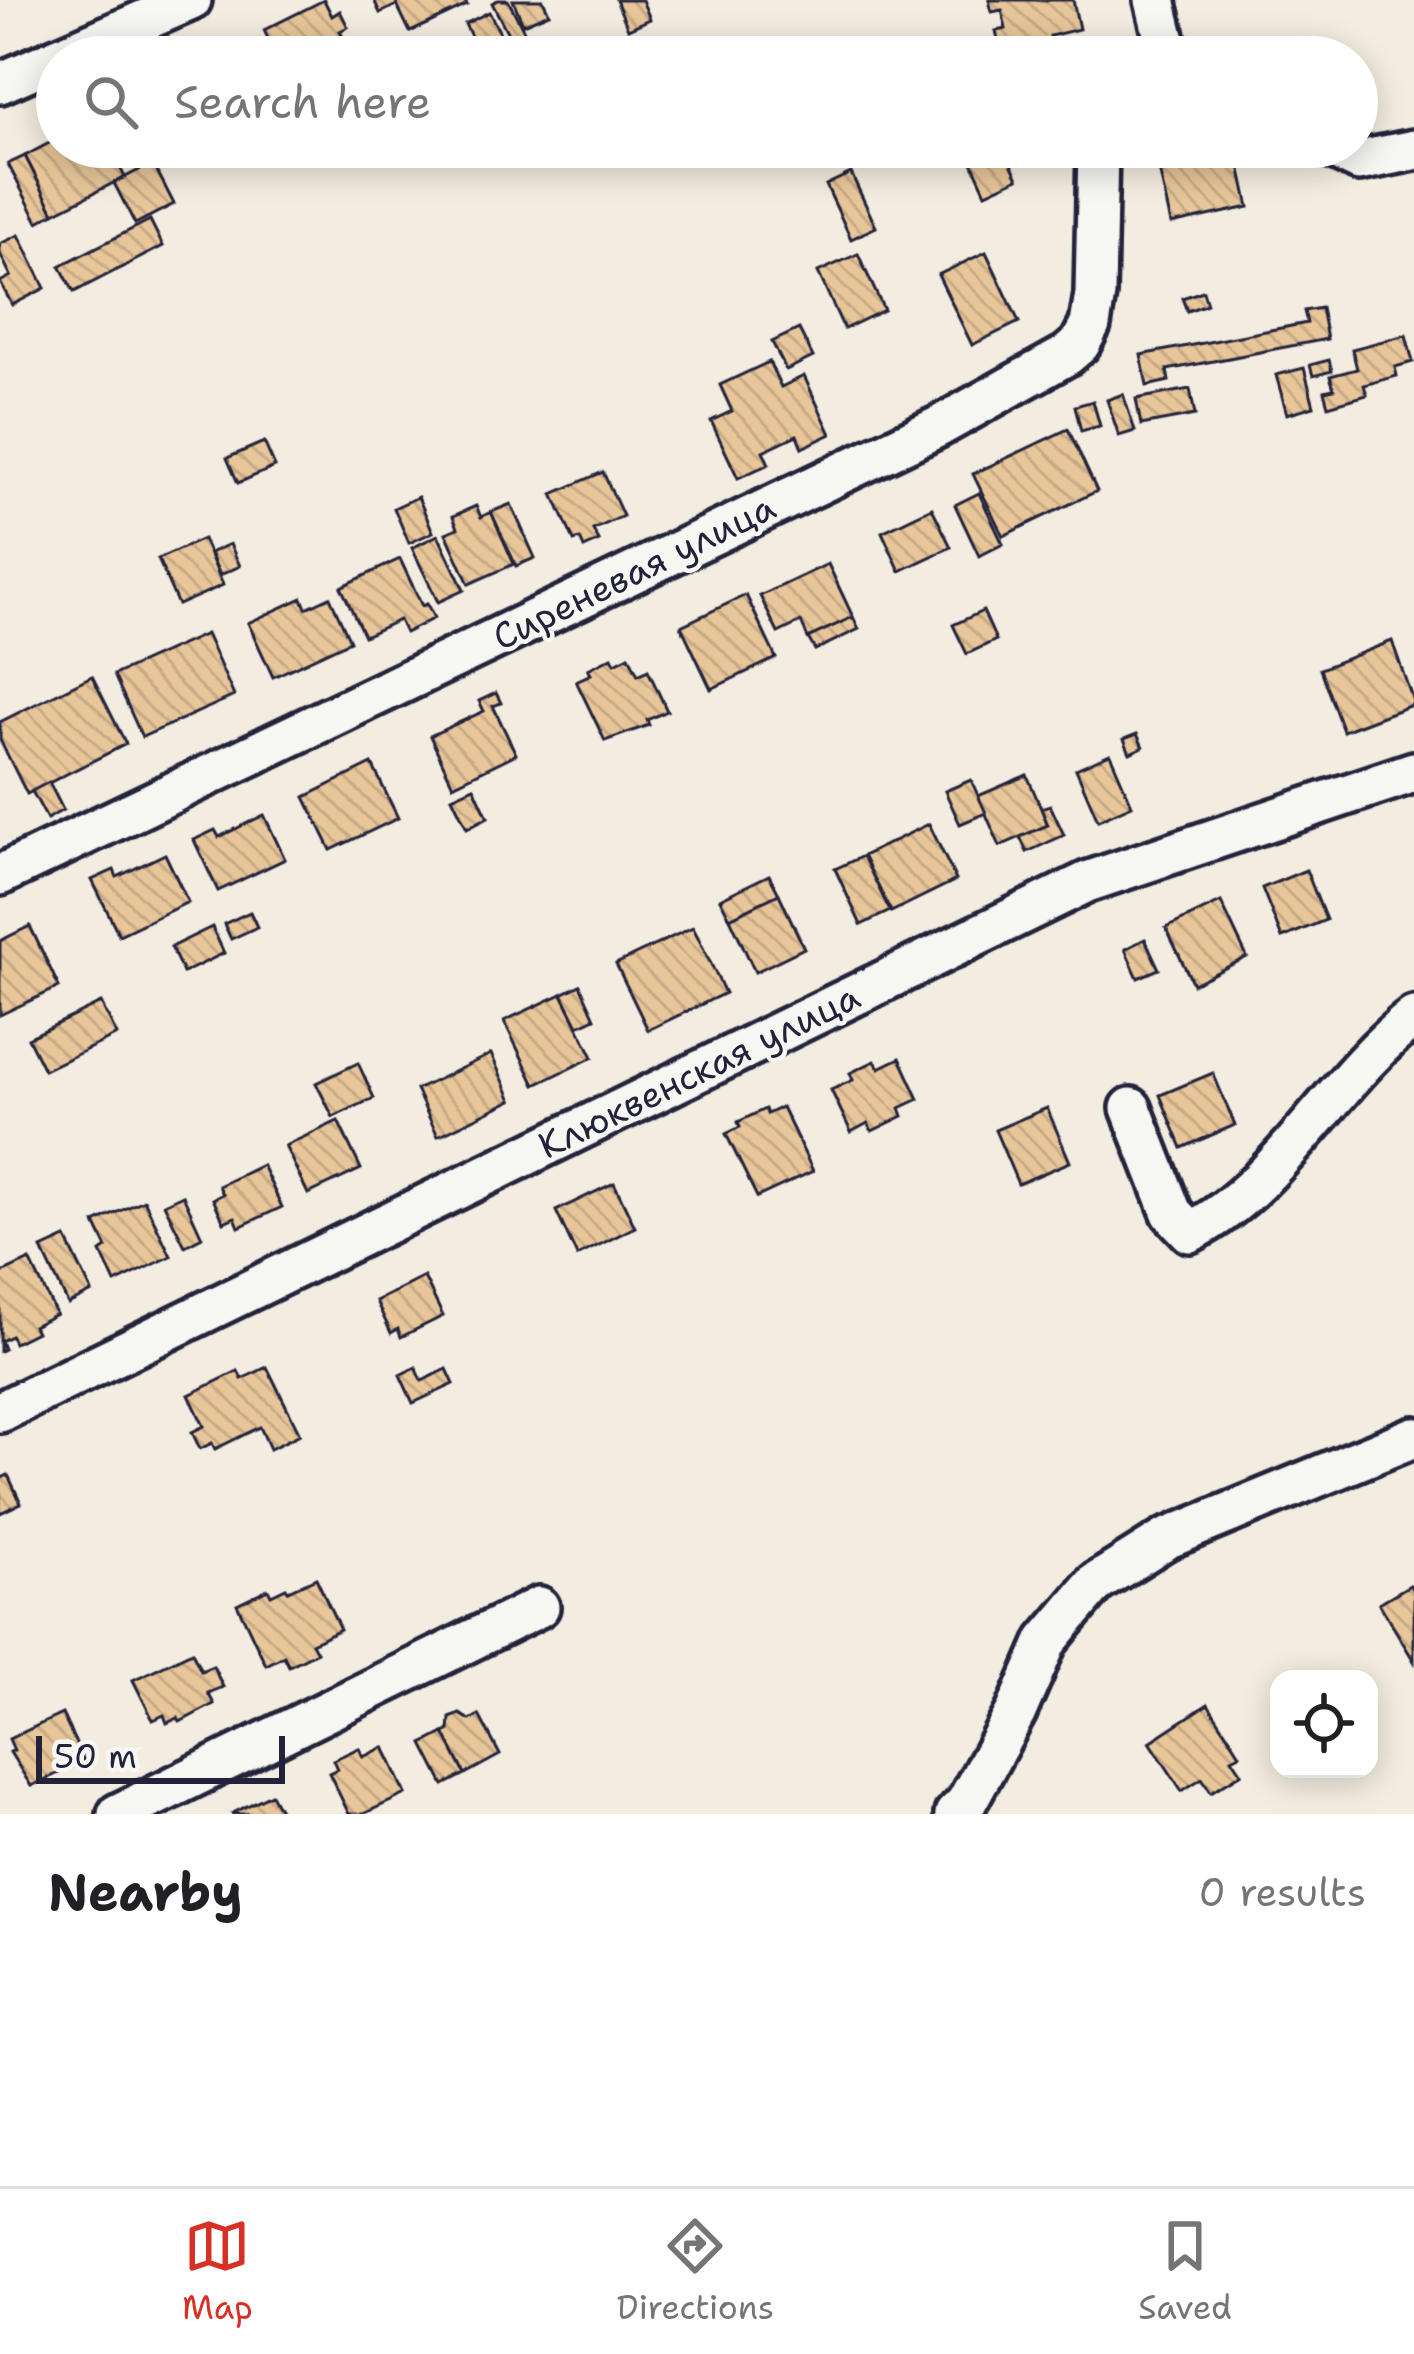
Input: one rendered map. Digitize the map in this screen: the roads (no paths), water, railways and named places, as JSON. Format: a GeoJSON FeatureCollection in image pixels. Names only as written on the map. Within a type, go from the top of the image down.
{"type":"FeatureCollection","features":[{"type":"Feature","properties":{"kind":"street"},"geometry":{"type":"LineString","coordinates":[[108,36],[191,0]]}},
{"type":"Feature","properties":{"kind":"street"},"geometry":{"type":"LineString","coordinates":[[1155,0],[1163,36]]}},
{"type":"Feature","properties":{"kind":"street"},"geometry":{"type":"LineString","coordinates":[[0,83],[36,67]]}},
{"type":"Feature","properties":{"kind":"street"},"geometry":{"type":"LineString","coordinates":[[1378,157],[1414,150]]}},
{"type":"Feature","properties":{"kind":"street","name":"Сиреневая улица"},"geometry":{"type":"LineString","coordinates":[[0,875],[938,427],[1067,356],[1090,325],[1098,168]]}},
{"type":"Feature","properties":{"kind":"street","name":"Клюквенская улица"},"geometry":{"type":"LineString","coordinates":[[0,1412],[1087,882],[1414,772]]}},
{"type":"Feature","properties":{"kind":"street"},"geometry":{"type":"LineString","coordinates":[[1131,1108],[1172,1214],[1190,1232],[1219,1218],[1257,1182],[1379,1044],[1414,1017]]}},
{"type":"Feature","properties":{"kind":"street"},"geometry":{"type":"LineString","coordinates":[[955,1814],[966,1803],[1016,1712],[1047,1641],[1096,1583],[1166,1539],[1414,1437]]}},
{"type":"Feature","properties":{"kind":"street"},"geometry":{"type":"LineString","coordinates":[[118,1814],[539,1607]]}}]}
